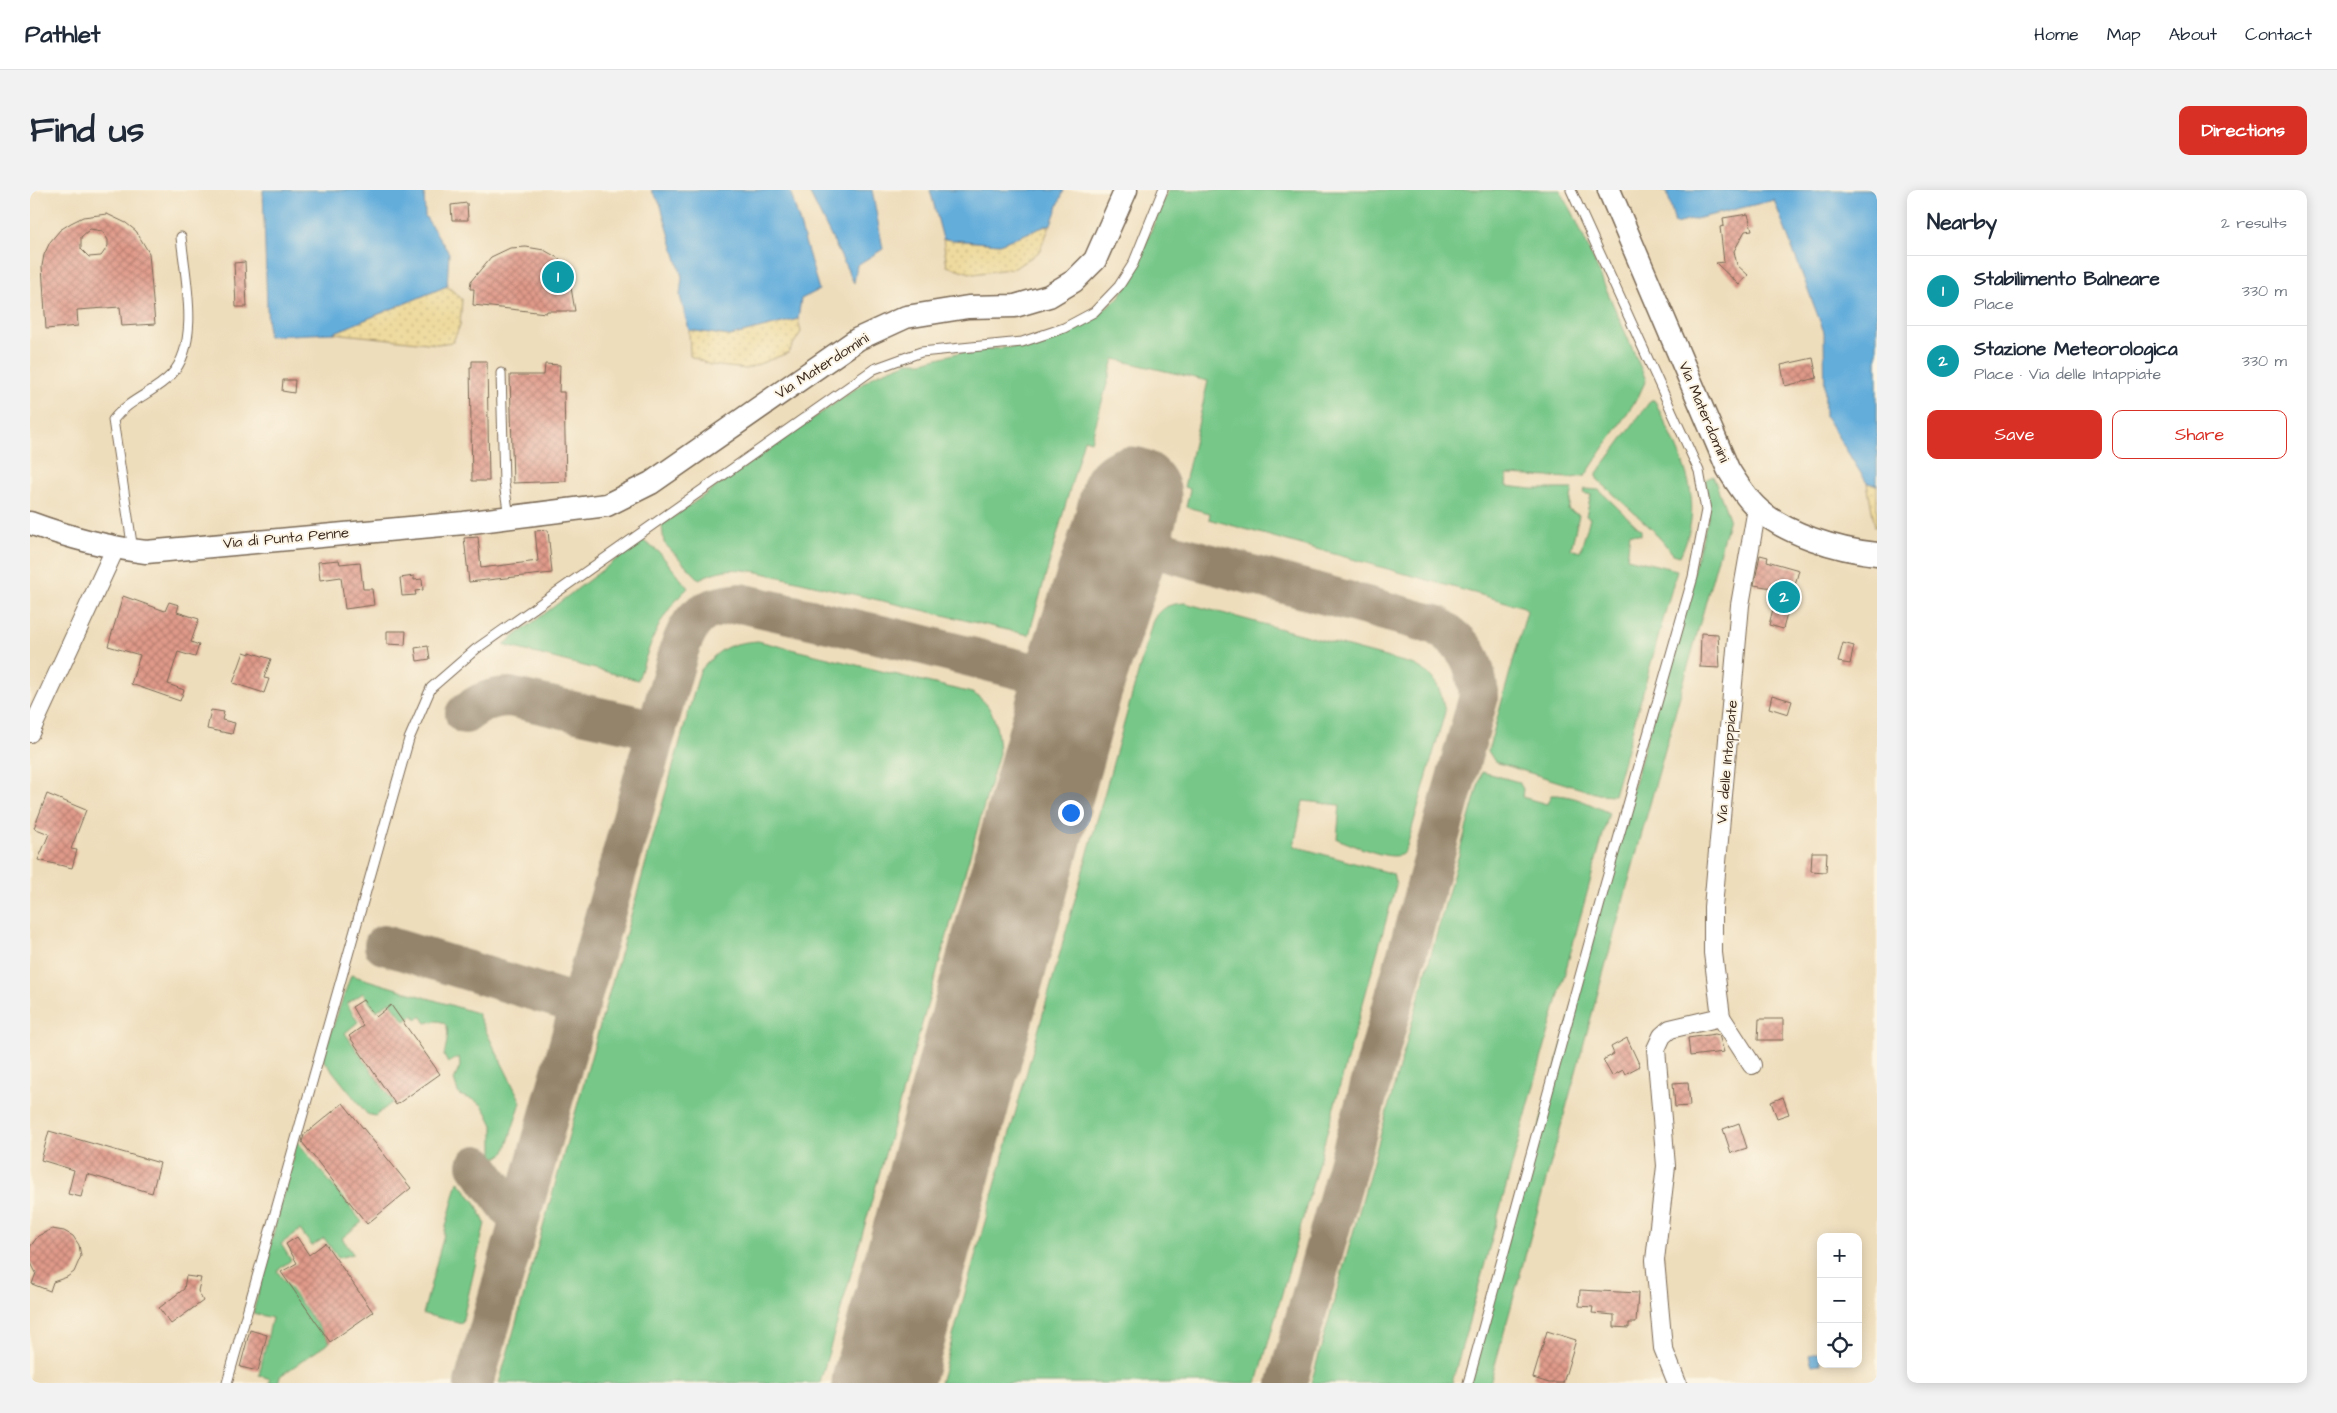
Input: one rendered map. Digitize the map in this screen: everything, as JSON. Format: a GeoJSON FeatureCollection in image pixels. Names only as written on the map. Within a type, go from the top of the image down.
{"type":"FeatureCollection","features":[{"type":"Feature","properties":{"kind":"street","name":"Via Materdomini"},"geometry":{"type":"LineString","coordinates":[[546,512],[607,504],[651,484],[858,339],[906,317],[968,307],[1015,306],[1049,296],[1074,281],[1095,260],[1126,190]]}},
{"type":"Feature","properties":{"kind":"street","name":"Via Materdomini"},"geometry":{"type":"LineString","coordinates":[[1609,190],[1728,469],[1743,492],[1757,508],[1780,524],[1821,542],[1858,552],[1877,554]]}},
{"type":"Feature","properties":{"kind":"street","name":"Via delle Intappiate"},"geometry":{"type":"LineString","coordinates":[[1752,1065],[1721,1017],[1713,952],[1713,907],[1740,605],[1757,508]]}},
{"type":"Feature","properties":{"kind":"street","name":"Via di Punta Penne"},"geometry":{"type":"LineString","coordinates":[[30,523],[67,537],[146,552],[546,512]]}},
{"type":"Feature","properties":{"kind":"street"},"geometry":{"type":"LineString","coordinates":[[30,734],[124,549]]}},
{"type":"Feature","properties":{"kind":"street"},"geometry":{"type":"LineString","coordinates":[[1677,1383],[1662,1348],[1655,1260],[1666,1166],[1656,1049],[1662,1036],[1670,1029],[1721,1017]]}},
{"type":"Feature","properties":{"kind":"lane"},"geometry":{"type":"LineString","coordinates":[[227,1383],[409,738],[431,688],[476,649],[874,369],[921,352],[1022,342],[1064,328],[1094,312],[1119,286],[1134,264],[1164,190]]}},
{"type":"Feature","properties":{"kind":"lane"},"geometry":{"type":"LineString","coordinates":[[1468,1383],[1605,885],[1693,577],[1706,510],[1699,471],[1571,190]]}},
{"type":"Feature","properties":{"kind":"lane"},"geometry":{"type":"LineString","coordinates":[[124,549],[114,420],[122,408],[171,375],[182,360],[190,328],[181,237]]}},
{"type":"Feature","properties":{"kind":"lane"},"geometry":{"type":"LineString","coordinates":[[501,373],[504,483],[509,517]]}},
{"type":"Feature","properties":{"kind":"green space"},"geometry":{"type":"Polygon","coordinates":[[[1168,190],[1560,190],[1573,213],[1646,380],[1638,397],[1585,476],[1571,478],[1507,475],[1506,486],[1532,489],[1573,489],[1568,510],[1579,515],[1571,549],[1580,552],[1590,518],[1586,516],[1591,495],[1583,493],[1585,489],[1599,490],[1641,530],[1641,535],[1630,533],[1627,558],[1677,570],[1614,795],[1598,794],[1495,762],[1488,751],[1527,611],[1524,607],[1209,519],[1210,513],[1186,507],[1190,489],[1184,487],[1208,381],[1114,359],[1091,441],[1084,439],[1029,635],[758,572],[728,570],[699,579],[664,543],[662,525],[875,375],[908,362],[922,362],[962,352],[1033,345],[1064,335],[1089,321],[1118,298],[1129,283],[1168,190]]]}},
{"type":"Feature","properties":{"kind":"green space"},"geometry":{"type":"Polygon","coordinates":[[[1651,400],[1654,400],[1656,403],[1682,459],[1688,478],[1691,496],[1691,515],[1688,535],[1680,556],[1673,554],[1653,530],[1597,479],[1597,473],[1651,400]]]}},
{"type":"Feature","properties":{"kind":"green space"},"geometry":{"type":"Polygon","coordinates":[[[1713,476],[1729,518],[1490,1383],[1468,1383],[1708,518],[1708,496],[1705,480],[1713,476]]]}},
{"type":"Feature","properties":{"kind":"green space"},"geometry":{"type":"Polygon","coordinates":[[[642,540],[659,552],[688,588],[662,619],[638,680],[503,645],[642,540]]]}},
{"type":"Feature","properties":{"kind":"green space"},"geometry":{"type":"Polygon","coordinates":[[[1185,603],[1415,665],[1428,674],[1437,685],[1445,712],[1407,846],[1401,854],[1394,856],[1378,853],[1337,839],[1340,805],[1303,801],[1294,846],[1393,874],[1396,885],[1257,1383],[940,1383],[1152,623],[1158,613],[1165,607],[1185,603]]]}},
{"type":"Feature","properties":{"kind":"green space"},"geometry":{"type":"Polygon","coordinates":[[[758,641],[972,693],[986,704],[994,718],[999,753],[820,1383],[499,1383],[700,671],[713,657],[725,648],[739,643],[758,641]]]}},
{"type":"Feature","properties":{"kind":"green space"},"geometry":{"type":"Polygon","coordinates":[[[1482,772],[1519,782],[1523,789],[1522,797],[1547,804],[1551,795],[1566,796],[1581,800],[1609,813],[1452,1383],[1311,1383],[1482,772]]]}},
{"type":"Feature","properties":{"kind":"green space"},"geometry":{"type":"Polygon","coordinates":[[[351,975],[477,1013],[521,1102],[505,1152],[498,1157],[493,1157],[493,1125],[487,1113],[482,1105],[459,1095],[454,1080],[460,1066],[459,1057],[448,1063],[444,1056],[448,1036],[446,1025],[436,1021],[426,1023],[421,1016],[416,1019],[414,1015],[405,1021],[390,1002],[376,1011],[363,993],[347,1004],[358,1022],[345,1033],[393,1102],[375,1116],[367,1114],[322,1058],[351,975]]]}},
{"type":"Feature","properties":{"kind":"green space"},"geometry":{"type":"Polygon","coordinates":[[[297,1141],[362,1222],[342,1238],[353,1254],[338,1258],[324,1238],[312,1246],[300,1230],[281,1244],[291,1260],[277,1271],[330,1342],[280,1376],[278,1383],[269,1383],[270,1379],[259,1375],[272,1318],[253,1313],[297,1141]]]}},
{"type":"Feature","properties":{"kind":"green space"},"geometry":{"type":"Polygon","coordinates":[[[458,1181],[475,1202],[485,1223],[462,1323],[423,1314],[458,1181]]]}},
{"type":"Feature","properties":{"kind":"sand"},"geometry":{"type":"Polygon","coordinates":[[[1051,224],[1039,252],[1015,268],[974,274],[947,266],[943,239],[999,244],[1051,224]]]}},
{"type":"Feature","properties":{"kind":"sand"},"geometry":{"type":"Polygon","coordinates":[[[447,286],[462,299],[460,325],[453,342],[437,344],[333,333],[447,286]]]}},
{"type":"Feature","properties":{"kind":"sand"},"geometry":{"type":"Polygon","coordinates":[[[798,319],[801,332],[788,353],[746,369],[710,365],[690,356],[689,330],[730,336],[798,319]]]}},
{"type":"Feature","properties":{"kind":"sand"},"geometry":{"type":"Polygon","coordinates":[[[1867,483],[1877,485],[1877,527],[1875,527],[1867,483]]]}},
{"type":"Feature","properties":{"kind":"water"},"geometry":{"type":"Polygon","coordinates":[[[263,190],[424,190],[425,216],[449,253],[447,286],[333,333],[268,336],[263,190]]]}},
{"type":"Feature","properties":{"kind":"water"},"geometry":{"type":"Polygon","coordinates":[[[651,190],[790,190],[819,290],[801,299],[798,319],[730,336],[689,330],[680,296],[682,277],[660,203],[651,190]]]}},
{"type":"Feature","properties":{"kind":"water"},"geometry":{"type":"Polygon","coordinates":[[[808,190],[872,190],[883,249],[857,265],[854,283],[808,190]]]}},
{"type":"Feature","properties":{"kind":"water"},"geometry":{"type":"Polygon","coordinates":[[[930,190],[1064,190],[1051,224],[999,244],[943,239],[930,190]]]}},
{"type":"Feature","properties":{"kind":"water"},"geometry":{"type":"Polygon","coordinates":[[[1657,190],[1877,190],[1877,485],[1867,483],[1825,416],[1824,332],[1774,200],[1675,224],[1667,192],[1657,190]]]}},
{"type":"Feature","properties":{"kind":"water"},"geometry":{"type":"Polygon","coordinates":[[[1817,1353],[1817,1364],[1812,1365],[1809,1355],[1817,1353]]]}},
{"type":"Feature","properties":{"kind":"building"},"geometry":{"type":"Polygon","coordinates":[[[467,203],[468,220],[452,220],[451,205],[467,203]]]}},
{"type":"Feature","properties":{"kind":"building"},"geometry":{"type":"Polygon","coordinates":[[[107,214],[126,223],[136,231],[149,253],[155,324],[122,326],[120,307],[77,310],[78,326],[46,329],[42,266],[44,255],[50,242],[60,230],[83,217],[107,214]],[[90,229],[81,237],[81,249],[89,257],[101,256],[108,246],[108,240],[102,231],[90,229]]]}},
{"type":"Feature","properties":{"kind":"building"},"geometry":{"type":"Polygon","coordinates":[[[1748,214],[1752,230],[1745,231],[1734,251],[1737,265],[1748,275],[1739,285],[1716,263],[1724,262],[1720,227],[1724,226],[1723,218],[1748,214]]]}},
{"type":"Feature","properties":{"kind":"building"},"geometry":{"type":"Polygon","coordinates":[[[526,247],[544,250],[558,258],[562,263],[569,276],[575,311],[547,311],[546,313],[473,305],[474,289],[470,289],[471,281],[491,257],[510,248],[526,247]]]}},
{"type":"Feature","properties":{"kind":"building"},"geometry":{"type":"Polygon","coordinates":[[[245,262],[247,307],[236,307],[234,263],[245,262]]]}},
{"type":"Feature","properties":{"kind":"building"},"geometry":{"type":"Polygon","coordinates":[[[1813,358],[1817,378],[1785,386],[1781,365],[1813,358]]]}},
{"type":"Feature","properties":{"kind":"building"},"geometry":{"type":"Polygon","coordinates":[[[472,361],[487,361],[489,481],[472,481],[470,367],[472,367],[472,361]]]}},
{"type":"Feature","properties":{"kind":"building"},"geometry":{"type":"Polygon","coordinates":[[[545,364],[560,365],[559,392],[564,392],[566,481],[513,483],[510,375],[544,375],[545,364]]]}},
{"type":"Feature","properties":{"kind":"building"},"geometry":{"type":"Polygon","coordinates":[[[283,380],[295,380],[294,393],[282,391],[283,380]]]}},
{"type":"Feature","properties":{"kind":"building"},"geometry":{"type":"Polygon","coordinates":[[[548,530],[552,573],[469,582],[464,538],[478,537],[481,568],[538,561],[535,531],[548,530]]]}},
{"type":"Feature","properties":{"kind":"building"},"geometry":{"type":"Polygon","coordinates":[[[1760,555],[1768,557],[1767,561],[1799,570],[1783,629],[1769,625],[1778,589],[1754,585],[1760,555]]]}},
{"type":"Feature","properties":{"kind":"building"},"geometry":{"type":"Polygon","coordinates":[[[339,560],[340,564],[360,562],[363,589],[372,589],[374,605],[345,609],[341,577],[320,580],[318,562],[339,560]]]}},
{"type":"Feature","properties":{"kind":"building"},"geometry":{"type":"Polygon","coordinates":[[[414,576],[414,580],[422,579],[423,590],[415,591],[416,595],[402,596],[400,578],[414,576]]]}},
{"type":"Feature","properties":{"kind":"building"},"geometry":{"type":"Polygon","coordinates":[[[123,596],[165,611],[169,602],[179,605],[177,612],[199,619],[191,642],[199,645],[195,657],[178,652],[168,684],[184,690],[180,701],[131,684],[140,655],[108,646],[123,596]]]}},
{"type":"Feature","properties":{"kind":"building"},"geometry":{"type":"Polygon","coordinates":[[[387,631],[406,631],[405,645],[387,644],[387,631]]]}},
{"type":"Feature","properties":{"kind":"building"},"geometry":{"type":"Polygon","coordinates":[[[1701,633],[1718,634],[1720,668],[1700,667],[1701,633]]]}},
{"type":"Feature","properties":{"kind":"building"},"geometry":{"type":"Polygon","coordinates":[[[1843,643],[1854,646],[1850,664],[1838,662],[1843,643]]]}},
{"type":"Feature","properties":{"kind":"building"},"geometry":{"type":"Polygon","coordinates":[[[428,646],[430,659],[417,661],[415,648],[428,646]]]}},
{"type":"Feature","properties":{"kind":"building"},"geometry":{"type":"Polygon","coordinates":[[[244,652],[250,654],[250,652],[271,659],[264,678],[269,679],[264,693],[233,683],[244,652]]]}},
{"type":"Feature","properties":{"kind":"building"},"geometry":{"type":"Polygon","coordinates":[[[1772,695],[1792,701],[1788,714],[1769,708],[1772,695]]]}},
{"type":"Feature","properties":{"kind":"building"},"geometry":{"type":"Polygon","coordinates":[[[211,710],[224,712],[222,720],[235,723],[232,734],[207,729],[211,710]]]}},
{"type":"Feature","properties":{"kind":"building"},"geometry":{"type":"Polygon","coordinates":[[[47,794],[86,810],[71,849],[77,850],[72,868],[38,860],[49,834],[34,828],[47,794]]]}},
{"type":"Feature","properties":{"kind":"building"},"geometry":{"type":"Polygon","coordinates":[[[1812,852],[1827,852],[1826,872],[1811,871],[1812,852]]]}},
{"type":"Feature","properties":{"kind":"building"},"geometry":{"type":"Polygon","coordinates":[[[363,1000],[376,1017],[391,1005],[440,1074],[396,1105],[349,1036],[363,1026],[352,1007],[363,1000]]]}},
{"type":"Feature","properties":{"kind":"building"},"geometry":{"type":"Polygon","coordinates":[[[1759,1019],[1783,1019],[1783,1040],[1758,1040],[1759,1019]]]}},
{"type":"Feature","properties":{"kind":"building"},"geometry":{"type":"Polygon","coordinates":[[[1719,1035],[1724,1052],[1690,1056],[1688,1038],[1719,1035]]]}},
{"type":"Feature","properties":{"kind":"building"},"geometry":{"type":"Polygon","coordinates":[[[1627,1038],[1640,1066],[1625,1074],[1623,1070],[1612,1076],[1603,1060],[1614,1054],[1611,1047],[1627,1038]]]}},
{"type":"Feature","properties":{"kind":"building"},"geometry":{"type":"Polygon","coordinates":[[[1688,1082],[1690,1106],[1675,1107],[1673,1083],[1688,1082]]]}},
{"type":"Feature","properties":{"kind":"building"},"geometry":{"type":"Polygon","coordinates":[[[1783,1097],[1789,1114],[1777,1118],[1771,1102],[1783,1097]]]}},
{"type":"Feature","properties":{"kind":"building"},"geometry":{"type":"Polygon","coordinates":[[[343,1103],[411,1188],[367,1224],[302,1142],[304,1135],[343,1103]]]}},
{"type":"Feature","properties":{"kind":"building"},"geometry":{"type":"Polygon","coordinates":[[[1739,1123],[1747,1148],[1731,1153],[1723,1129],[1739,1123]]]}},
{"type":"Feature","properties":{"kind":"building"},"geometry":{"type":"Polygon","coordinates":[[[49,1131],[160,1163],[152,1193],[87,1174],[81,1197],[68,1194],[74,1170],[41,1160],[49,1131]]]}},
{"type":"Feature","properties":{"kind":"building"},"geometry":{"type":"Polygon","coordinates":[[[52,1229],[64,1231],[73,1236],[79,1245],[81,1256],[74,1272],[67,1277],[53,1282],[50,1291],[32,1284],[36,1273],[30,1261],[30,1247],[38,1236],[52,1229]]]}},
{"type":"Feature","properties":{"kind":"building"},"geometry":{"type":"Polygon","coordinates":[[[297,1237],[309,1255],[325,1243],[373,1312],[330,1342],[281,1272],[297,1263],[286,1244],[297,1237]]]}},
{"type":"Feature","properties":{"kind":"building"},"geometry":{"type":"Polygon","coordinates":[[[186,1276],[201,1278],[198,1291],[203,1301],[171,1324],[159,1308],[184,1289],[186,1276]]]}},
{"type":"Feature","properties":{"kind":"building"},"geometry":{"type":"Polygon","coordinates":[[[1580,1290],[1638,1293],[1636,1323],[1629,1323],[1629,1328],[1614,1327],[1614,1315],[1592,1313],[1593,1307],[1579,1306],[1580,1290]]]}},
{"type":"Feature","properties":{"kind":"building"},"geometry":{"type":"Polygon","coordinates":[[[250,1330],[267,1335],[258,1371],[240,1367],[250,1330]]]}},
{"type":"Feature","properties":{"kind":"building"},"geometry":{"type":"Polygon","coordinates":[[[1547,1331],[1576,1340],[1563,1383],[1549,1383],[1533,1378],[1547,1331]]]}},
{"type":"Feature","properties":{"kind":"taxiway"},"geometry":{"type":"LineString","coordinates":[[1120,539],[1436,625],[1462,646],[1468,654],[1475,672],[1479,696],[1287,1383]]}},
{"type":"Feature","properties":{"kind":"taxiway"},"geometry":{"type":"LineString","coordinates":[[474,1383],[679,650],[694,621],[700,615],[716,607],[740,603],[912,642],[1073,683]]}},
{"type":"Feature","properties":{"kind":"taxiway"},"geometry":{"type":"LineString","coordinates":[[465,714],[486,701],[510,697],[657,730]]}},
{"type":"Feature","properties":{"kind":"taxiway"},"geometry":{"type":"LineString","coordinates":[[384,945],[580,1005]]}},
{"type":"Feature","properties":{"kind":"taxiway"},"geometry":{"type":"LineString","coordinates":[[477,1165],[519,1221]]}},
{"type":"Feature","properties":{"kind":"runway"},"geometry":{"type":"LineString","coordinates":[[882,1383],[1073,683],[1120,539],[1131,497]]}},
{"type":"Feature","properties":{"kind":"place","name":"Stabilimento Balneare"},"geometry":{"type":"Point","coordinates":[558,277]}},
{"type":"Feature","properties":{"kind":"place","name":"Stazione Meteorologica"},"geometry":{"type":"Point","coordinates":[1784,597]}}]}
